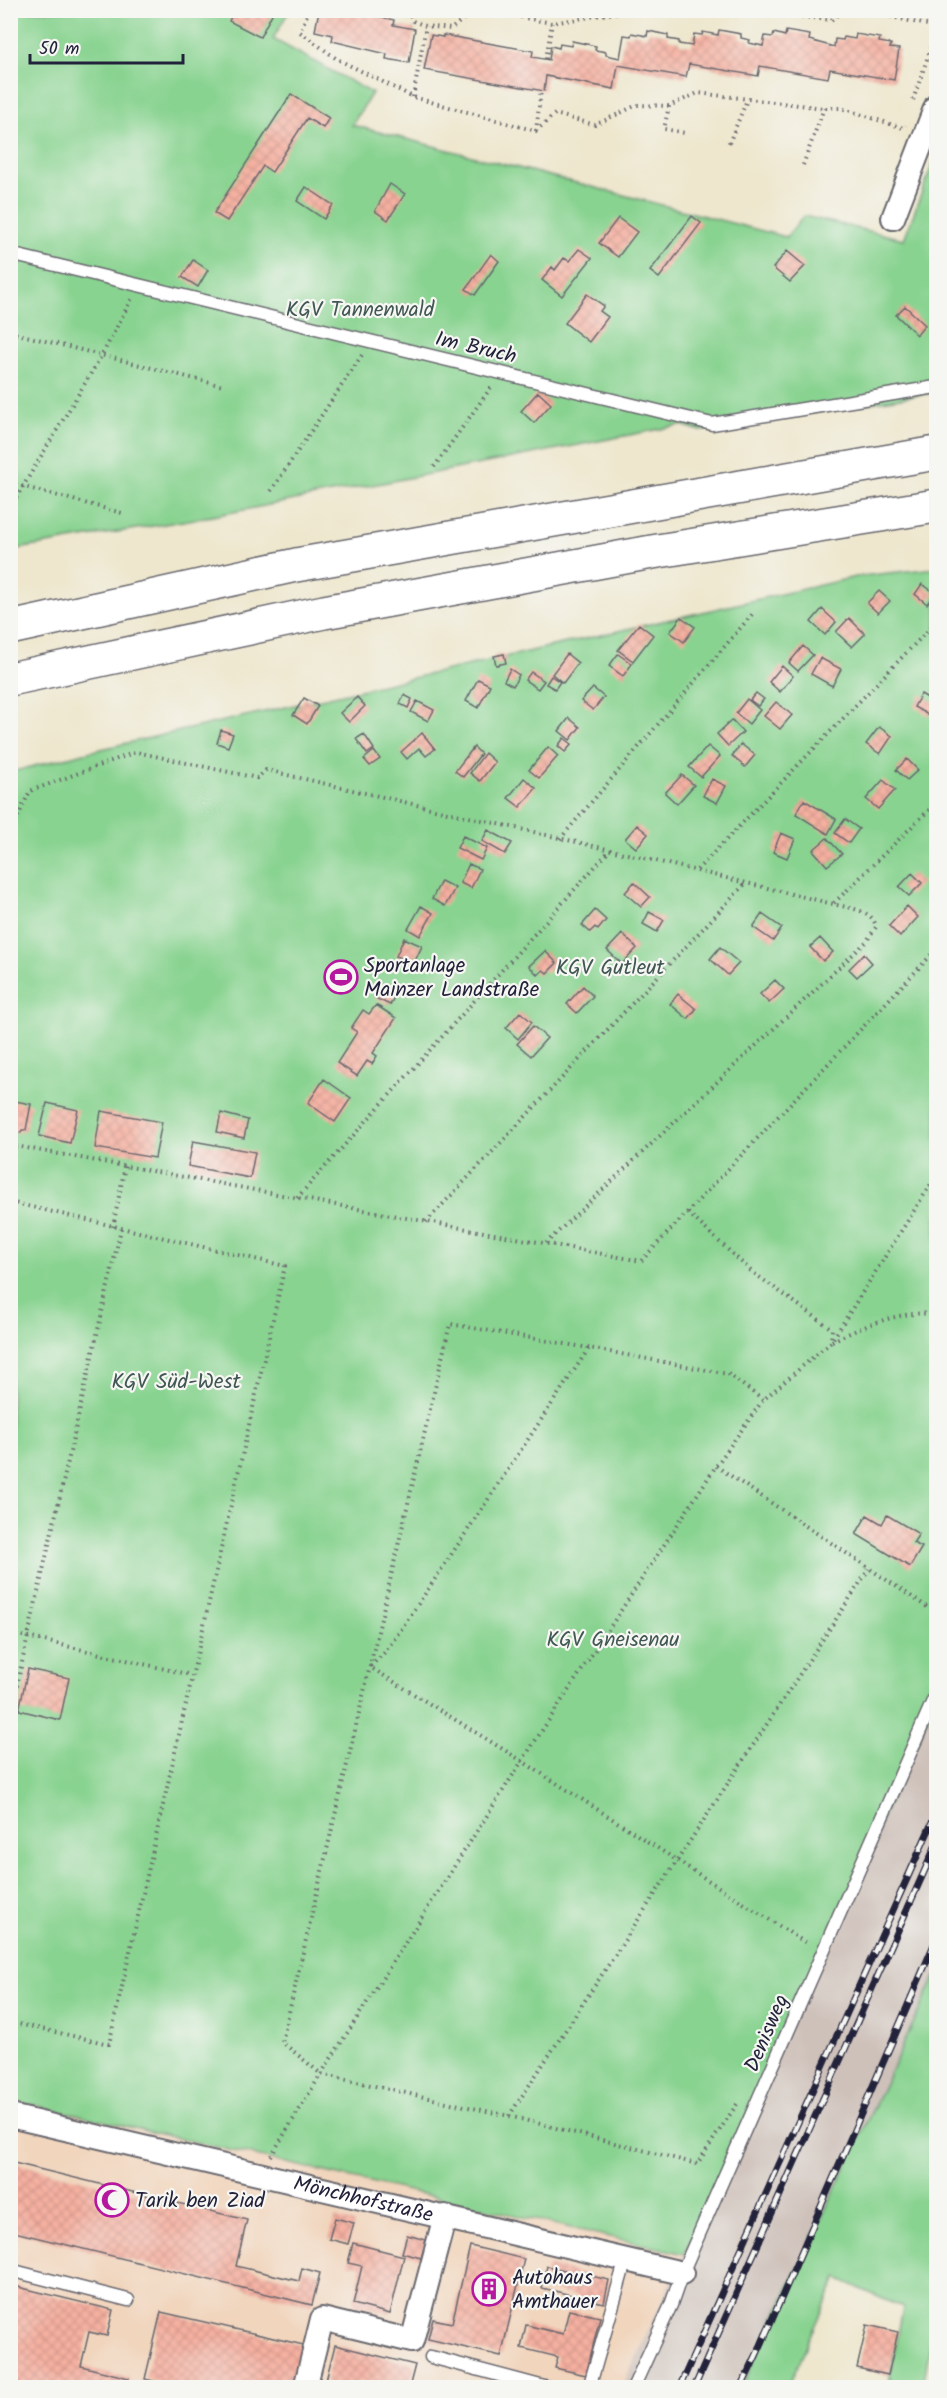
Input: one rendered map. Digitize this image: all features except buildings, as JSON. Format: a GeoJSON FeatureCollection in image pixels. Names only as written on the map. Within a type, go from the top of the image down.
{"type":"FeatureCollection","features":[{"type":"Feature","properties":{"kind":"highway"},"geometry":{"type":"LineString","coordinates":[[10,628],[296,565],[936,453]]}},
{"type":"Feature","properties":{"kind":"highway"},"geometry":{"type":"LineString","coordinates":[[10,680],[324,612],[652,552],[936,506]]}},
{"type":"Feature","properties":{"kind":"street"},"geometry":{"type":"LineString","coordinates":[[893,218],[936,106]]}},
{"type":"Feature","properties":{"kind":"street","name":"Mönchhofstraße"},"geometry":{"type":"LineString","coordinates":[[10,2116],[682,2272]]}},
{"type":"Feature","properties":{"kind":"street"},"geometry":{"type":"LineString","coordinates":[[304,2388],[322,2319],[412,2341],[445,2216]]}},
{"type":"Feature","properties":{"kind":"lane","name":"Im Bruch"},"geometry":{"type":"LineString","coordinates":[[10,254],[138,287],[712,424],[936,387]]}},
{"type":"Feature","properties":{"kind":"lane","name":"Denisweg"},"geometry":{"type":"LineString","coordinates":[[633,2388],[936,1694]]}},
{"type":"Feature","properties":{"kind":"lane"},"geometry":{"type":"LineString","coordinates":[[587,2388],[591,2381],[626,2259]]}},
{"type":"Feature","properties":{"kind":"lane"},"geometry":{"type":"LineString","coordinates":[[10,2270],[128,2300]]}},
{"type":"Feature","properties":{"kind":"lane"},"geometry":{"type":"LineString","coordinates":[[431,2357],[548,2388]]}},
{"type":"Feature","properties":{"kind":"path"},"geometry":{"type":"LineString","coordinates":[[309,10],[300,32],[337,59],[413,97],[536,131]]}},
{"type":"Feature","properties":{"kind":"path"},"geometry":{"type":"LineString","coordinates":[[408,10],[413,21],[426,26],[451,29],[467,16],[494,11],[552,23],[634,10]]}},
{"type":"Feature","properties":{"kind":"path"},"geometry":{"type":"LineString","coordinates":[[742,10],[831,20],[844,10]]}},
{"type":"Feature","properties":{"kind":"path"},"geometry":{"type":"LineString","coordinates":[[861,10],[936,27]]}},
{"type":"Feature","properties":{"kind":"path"},"geometry":{"type":"LineString","coordinates":[[546,59],[552,23]]}},
{"type":"Feature","properties":{"kind":"path"},"geometry":{"type":"LineString","coordinates":[[413,97],[426,26]]}},
{"type":"Feature","properties":{"kind":"path"},"geometry":{"type":"LineString","coordinates":[[911,107],[936,33]]}},
{"type":"Feature","properties":{"kind":"path"},"geometry":{"type":"LineString","coordinates":[[536,131],[541,90]]}},
{"type":"Feature","properties":{"kind":"path"},"geometry":{"type":"LineString","coordinates":[[536,131],[555,114],[595,125],[637,105],[669,106],[698,93],[747,100],[841,108],[903,128],[907,118]]}},
{"type":"Feature","properties":{"kind":"path"},"geometry":{"type":"LineString","coordinates":[[729,143],[747,100]]}},
{"type":"Feature","properties":{"kind":"path"},"geometry":{"type":"LineString","coordinates":[[669,106],[664,129],[685,133]]}},
{"type":"Feature","properties":{"kind":"path"},"geometry":{"type":"LineString","coordinates":[[803,165],[824,108]]}},
{"type":"Feature","properties":{"kind":"path"},"geometry":{"type":"LineString","coordinates":[[10,508],[102,355],[138,287]]}},
{"type":"Feature","properties":{"kind":"path"},"geometry":{"type":"LineString","coordinates":[[10,333],[222,386]]}},
{"type":"Feature","properties":{"kind":"path"},"geometry":{"type":"LineString","coordinates":[[271,491],[370,342]]}},
{"type":"Feature","properties":{"kind":"path"},"geometry":{"type":"LineString","coordinates":[[434,467],[501,373]]}},
{"type":"Feature","properties":{"kind":"path"},"geometry":{"type":"LineString","coordinates":[[10,483],[122,513]]}},
{"type":"Feature","properties":{"kind":"path"},"geometry":{"type":"LineString","coordinates":[[560,839],[755,611]]}},
{"type":"Feature","properties":{"kind":"path"},"geometry":{"type":"LineString","coordinates":[[697,870],[936,622]]}},
{"type":"Feature","properties":{"kind":"path"},"geometry":{"type":"LineString","coordinates":[[10,833],[30,791],[136,752],[258,778],[266,770],[697,870],[870,915],[875,922],[874,932],[546,1243]]}},
{"type":"Feature","properties":{"kind":"path"},"geometry":{"type":"LineString","coordinates":[[833,904],[936,803]]}},
{"type":"Feature","properties":{"kind":"path"},"geometry":{"type":"LineString","coordinates":[[297,1198],[611,850]]}},
{"type":"Feature","properties":{"kind":"path"},"geometry":{"type":"LineString","coordinates":[[426,1222],[745,884]]}},
{"type":"Feature","properties":{"kind":"path"},"geometry":{"type":"LineString","coordinates":[[10,1145],[641,1261],[936,950]]}},
{"type":"Feature","properties":{"kind":"path"},"geometry":{"type":"LineString","coordinates":[[113,1227],[125,1166]]}},
{"type":"Feature","properties":{"kind":"path"},"geometry":{"type":"LineString","coordinates":[[831,1342],[936,1176]]}},
{"type":"Feature","properties":{"kind":"path"},"geometry":{"type":"LineString","coordinates":[[10,1202],[285,1266],[109,2044],[10,2022]]}},
{"type":"Feature","properties":{"kind":"path"},"geometry":{"type":"LineString","coordinates":[[688,1213],[750,1271],[832,1329],[831,1342]]}},
{"type":"Feature","properties":{"kind":"path"},"geometry":{"type":"LineString","coordinates":[[10,1715],[121,1229]]}},
{"type":"Feature","properties":{"kind":"path"},"geometry":{"type":"LineString","coordinates":[[260,2175],[321,2074],[522,1761],[716,1466],[763,1400],[831,1342],[868,1325],[902,1316],[936,1314]]}},
{"type":"Feature","properties":{"kind":"path"},"geometry":{"type":"LineString","coordinates":[[743,2095],[697,2164],[509,2116],[321,2074],[282,2042],[450,1324],[728,1374],[763,1400]]}},
{"type":"Feature","properties":{"kind":"path"},"geometry":{"type":"LineString","coordinates":[[370,1667],[385,1652],[405,1624],[589,1348]]}},
{"type":"Feature","properties":{"kind":"path"},"geometry":{"type":"LineString","coordinates":[[716,1466],[936,1613]]}},
{"type":"Feature","properties":{"kind":"path"},"geometry":{"type":"LineString","coordinates":[[509,2116],[869,1569]]}},
{"type":"Feature","properties":{"kind":"path"},"geometry":{"type":"LineString","coordinates":[[10,1633],[191,1675]]}},
{"type":"Feature","properties":{"kind":"path"},"geometry":{"type":"LineString","coordinates":[[370,1667],[522,1761],[822,1953]]}},
{"type":"Feature","properties":{"kind":"shaded area"},"geometry":{"type":"Polygon","coordinates":[[[936,1700],[936,1975],[742,2387],[622,2388],[936,1700]]]}},
{"type":"Feature","properties":{"kind":"shaded area"},"geometry":{"type":"Polygon","coordinates":[[[11,2100],[684,2254],[622,2387],[11,2388],[11,2100]]]}},
{"type":"Feature","properties":{"kind":"green space","name":"KGV Tannenwald"},"geometry":{"type":"Polygon","coordinates":[[[11,11],[289,11],[273,39],[372,93],[352,125],[786,237],[804,216],[904,239],[936,155],[936,392],[701,431],[681,425],[218,515],[11,550],[11,11]]]}},
{"type":"Feature","properties":{"kind":"green space"},"geometry":{"type":"Polygon","coordinates":[[[936,568],[936,1700],[684,2254],[11,2100],[11,772],[88,752],[860,576],[936,568]]]}},
{"type":"Feature","properties":{"kind":"green space"},"geometry":{"type":"Polygon","coordinates":[[[936,1975],[936,2309],[923,2387],[888,2387],[903,2308],[837,2278],[788,2387],[742,2387],[936,1975]]]}},
{"type":"Feature","properties":{"kind":"railway"},"geometry":{"type":"LineString","coordinates":[[679,2388],[936,1814]]}},
{"type":"Feature","properties":{"kind":"railway"},"geometry":{"type":"LineString","coordinates":[[694,2388],[936,1845]]}},
{"type":"Feature","properties":{"kind":"railway"},"geometry":{"type":"LineString","coordinates":[[741,2388],[936,1940]]}},
{"type":"Feature","properties":{"kind":"place","name":"Sportanlage Mainzer Landstraße"},"geometry":{"type":"Point","coordinates":[341,977]}},
{"type":"Feature","properties":{"kind":"place","name":"Tarik ben Ziad"},"geometry":{"type":"Point","coordinates":[112,2200]}},
{"type":"Feature","properties":{"kind":"place","name":"Autohaus Amthauer"},"geometry":{"type":"Point","coordinates":[489,2289]}},
{"type":"Feature","properties":{"kind":"park label","name":"KGV Gutleut"},"geometry":{"type":"Point","coordinates":[610,967]}},
{"type":"Feature","properties":{"kind":"park label","name":"KGV Süd-West"},"geometry":{"type":"Point","coordinates":[176,1381]}},
{"type":"Feature","properties":{"kind":"park label","name":"KGV Gneisenau"},"geometry":{"type":"Point","coordinates":[613,1639]}}]}
